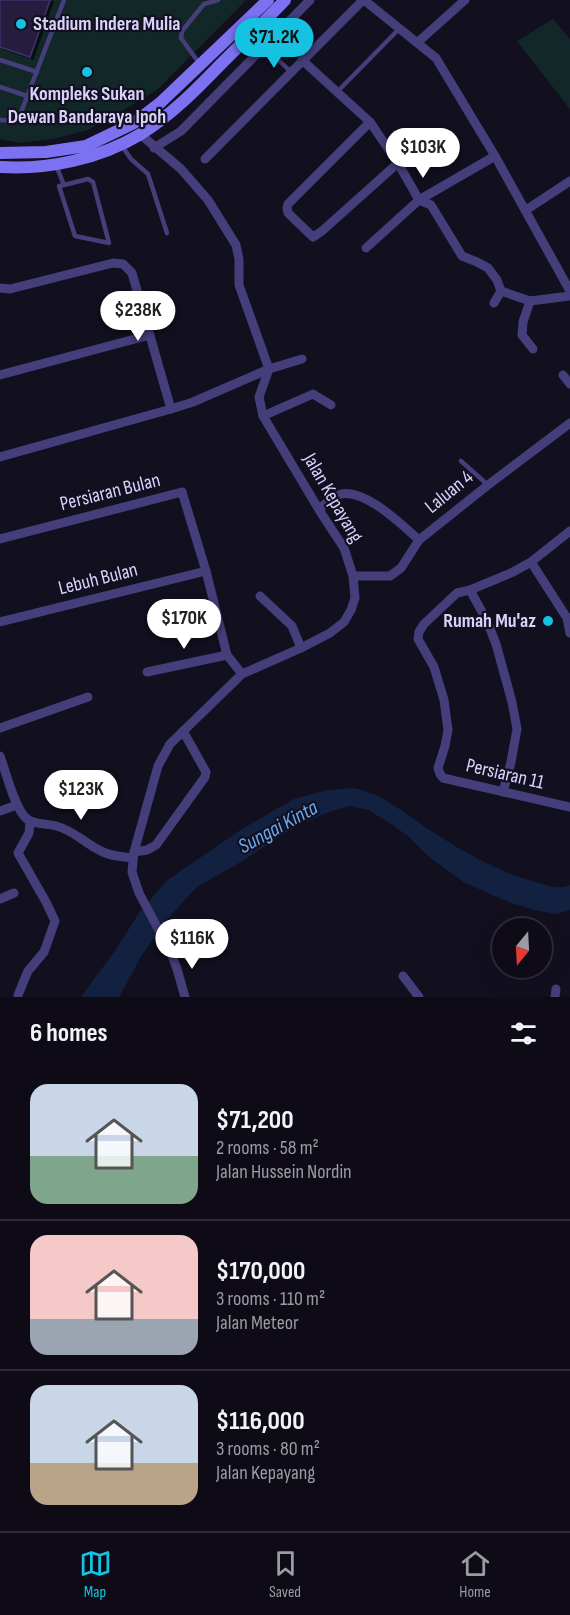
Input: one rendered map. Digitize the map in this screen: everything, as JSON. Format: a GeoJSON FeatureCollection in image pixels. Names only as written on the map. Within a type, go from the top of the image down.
{"type":"FeatureCollection","features":[{"type":"Feature","properties":{"kind":"main road"},"geometry":{"type":"LineString","coordinates":[[86,146],[134,123],[160,103],[268,0]]}},
{"type":"Feature","properties":{"kind":"main road"},"geometry":{"type":"LineString","coordinates":[[0,167],[69,163],[99,153],[140,134],[188,98],[285,0]]}},
{"type":"Feature","properties":{"kind":"main road"},"geometry":{"type":"LineString","coordinates":[[0,153],[46,152],[99,145],[130,132],[140,134]]}},
{"type":"Feature","properties":{"kind":"street"},"geometry":{"type":"LineString","coordinates":[[154,148],[181,131],[310,0]]}},
{"type":"Feature","properties":{"kind":"street"},"geometry":{"type":"LineString","coordinates":[[205,159],[364,0],[436,58],[495,156],[570,291]]}},
{"type":"Feature","properties":{"kind":"street"},"geometry":{"type":"LineString","coordinates":[[418,42],[465,0]]}},
{"type":"Feature","properties":{"kind":"street"},"geometry":{"type":"LineString","coordinates":[[302,60],[370,122],[398,163],[419,200],[431,205],[462,256],[488,268],[497,280],[501,291]]}},
{"type":"Feature","properties":{"kind":"street"},"geometry":{"type":"LineString","coordinates":[[370,122],[288,204],[288,213],[313,237],[398,163]]}},
{"type":"Feature","properties":{"kind":"street"},"geometry":{"type":"LineString","coordinates":[[140,134],[181,169],[208,200],[237,244],[239,285],[269,369],[259,397],[263,416],[313,394],[330,405]]}},
{"type":"Feature","properties":{"kind":"street"},"geometry":{"type":"LineString","coordinates":[[366,248],[419,200],[495,156]]}},
{"type":"Feature","properties":{"kind":"street"},"geometry":{"type":"LineString","coordinates":[[526,210],[570,181]]}},
{"type":"Feature","properties":{"kind":"street"},"geometry":{"type":"LineString","coordinates":[[0,288],[10,289],[113,263],[123,264],[132,273],[171,409]]}},
{"type":"Feature","properties":{"kind":"street"},"geometry":{"type":"LineString","coordinates":[[501,291],[530,301],[570,296]]}},
{"type":"Feature","properties":{"kind":"street"},"geometry":{"type":"LineString","coordinates":[[494,303],[501,291]]}},
{"type":"Feature","properties":{"kind":"street"},"geometry":{"type":"LineString","coordinates":[[530,301],[522,335],[533,349]]}},
{"type":"Feature","properties":{"kind":"street"},"geometry":{"type":"LineString","coordinates":[[0,375],[150,335]]}},
{"type":"Feature","properties":{"kind":"street"},"geometry":{"type":"LineString","coordinates":[[0,457],[193,402],[269,369],[302,360]]}},
{"type":"Feature","properties":{"kind":"street"},"geometry":{"type":"LineString","coordinates":[[563,375],[570,384]]}},
{"type":"Feature","properties":{"kind":"street","name":"Jalan Kepayang"},"geometry":{"type":"LineString","coordinates":[[185,997],[171,953],[138,893],[132,873],[134,855],[158,765],[170,744],[242,674],[330,633],[344,622],[355,598],[353,576],[344,548],[263,416]]}},
{"type":"Feature","properties":{"kind":"street","name":"Laluan 4"},"geometry":{"type":"LineString","coordinates":[[353,576],[390,576],[401,568],[419,540],[570,423]]}},
{"type":"Feature","properties":{"kind":"street","name":"Persiaran Bulan"},"geometry":{"type":"LineString","coordinates":[[0,539],[182,492],[206,571],[227,655],[242,674]]}},
{"type":"Feature","properties":{"kind":"street"},"geometry":{"type":"LineString","coordinates":[[319,509],[337,495],[350,493],[367,499],[419,540]]}},
{"type":"Feature","properties":{"kind":"street"},"geometry":{"type":"LineString","coordinates":[[503,792],[516,729],[514,711],[496,644],[487,621],[470,590],[531,562],[570,531]]}},
{"type":"Feature","properties":{"kind":"street"},"geometry":{"type":"LineString","coordinates":[[531,562],[569,617],[570,633]]}},
{"type":"Feature","properties":{"kind":"street","name":"Lebuh Bulan"},"geometry":{"type":"LineString","coordinates":[[0,622],[206,571]]}},
{"type":"Feature","properties":{"kind":"street","name":"Persiaran 11"},"geometry":{"type":"LineString","coordinates":[[470,590],[457,593],[418,632],[418,639],[434,667],[444,700],[448,730],[438,768],[440,774],[443,778],[570,807]]}},
{"type":"Feature","properties":{"kind":"street"},"geometry":{"type":"LineString","coordinates":[[260,596],[292,626],[301,648]]}},
{"type":"Feature","properties":{"kind":"street"},"geometry":{"type":"LineString","coordinates":[[147,672],[227,655]]}},
{"type":"Feature","properties":{"kind":"street"},"geometry":{"type":"LineString","coordinates":[[0,728],[88,697]]}},
{"type":"Feature","properties":{"kind":"street"},"geometry":{"type":"LineString","coordinates":[[0,756],[17,805],[30,822],[68,830],[100,851],[119,857],[134,855],[156,845],[205,777],[206,772],[183,731]]}},
{"type":"Feature","properties":{"kind":"street"},"geometry":{"type":"LineString","coordinates":[[0,811],[17,805]]}},
{"type":"Feature","properties":{"kind":"street"},"geometry":{"type":"LineString","coordinates":[[18,995],[28,971],[44,952],[55,921],[18,853],[29,833],[30,822]]}},
{"type":"Feature","properties":{"kind":"street"},"geometry":{"type":"LineString","coordinates":[[0,899],[14,893]]}},
{"type":"Feature","properties":{"kind":"street"},"geometry":{"type":"LineString","coordinates":[[403,976],[419,997]]}},
{"type":"Feature","properties":{"kind":"lane"},"geometry":{"type":"LineString","coordinates":[[0,120],[13,121],[20,115],[64,0]]}},
{"type":"Feature","properties":{"kind":"lane"},"geometry":{"type":"LineString","coordinates":[[201,65],[182,38],[182,31],[205,2],[218,0]]}},
{"type":"Feature","properties":{"kind":"lane"},"geometry":{"type":"LineString","coordinates":[[337,92],[400,28]]}},
{"type":"Feature","properties":{"kind":"lane"},"geometry":{"type":"LineString","coordinates":[[264,46],[291,72]]}},
{"type":"Feature","properties":{"kind":"lane"},"geometry":{"type":"LineString","coordinates":[[0,60],[37,72]]}},
{"type":"Feature","properties":{"kind":"lane"},"geometry":{"type":"LineString","coordinates":[[0,87],[27,96]]}},
{"type":"Feature","properties":{"kind":"lane"},"geometry":{"type":"LineString","coordinates":[[120,144],[131,159],[148,174],[167,233]]}},
{"type":"Feature","properties":{"kind":"lane"},"geometry":{"type":"LineString","coordinates":[[56,164],[64,185]]}},
{"type":"Feature","properties":{"kind":"lane"},"geometry":{"type":"LineString","coordinates":[[88,178],[93,182],[109,243],[75,236],[59,186],[64,185],[88,178]]}},
{"type":"Feature","properties":{"kind":"lane"},"geometry":{"type":"LineString","coordinates":[[460,461],[488,485]]}},
{"type":"Feature","properties":{"kind":"green space","name":"Kompleks Sukan Dewan Bandaraya Ipoh"},"geometry":{"type":"Polygon","coordinates":[[[0,0],[246,0],[158,89],[88,130],[53,139],[20,143],[0,139],[0,0]]]}},
{"type":"Feature","properties":{"kind":"green space"},"geometry":{"type":"Polygon","coordinates":[[[553,19],[570,39],[570,109],[517,41],[553,19]]]}},
{"type":"Feature","properties":{"kind":"water","name":"Sungai Kinta"},"geometry":{"type":"Polygon","coordinates":[[[353,788],[381,798],[449,842],[508,873],[551,886],[570,885],[570,910],[557,914],[538,911],[511,903],[465,883],[428,856],[394,826],[368,810],[350,806],[298,825],[197,887],[169,917],[142,955],[119,997],[81,997],[139,913],[166,881],[242,829],[294,799],[327,790],[353,788]]]}},
{"type":"Feature","properties":{"kind":"building","name":"Stadium Indera Mulia"},"geometry":{"type":"Polygon","coordinates":[[[0,0],[50,0],[30,57],[0,47],[0,0]]]}},
{"type":"Feature","properties":{"kind":"place","name":"Stadium Indera Mulia"},"geometry":{"type":"Point","coordinates":[21,24]}},
{"type":"Feature","properties":{"kind":"place","name":"Kompleks Sukan Dewan Bandaraya Ipoh"},"geometry":{"type":"Point","coordinates":[87,72]}},
{"type":"Feature","properties":{"kind":"place","name":"Rumah Mu'az"},"geometry":{"type":"Point","coordinates":[548,621]}}]}
